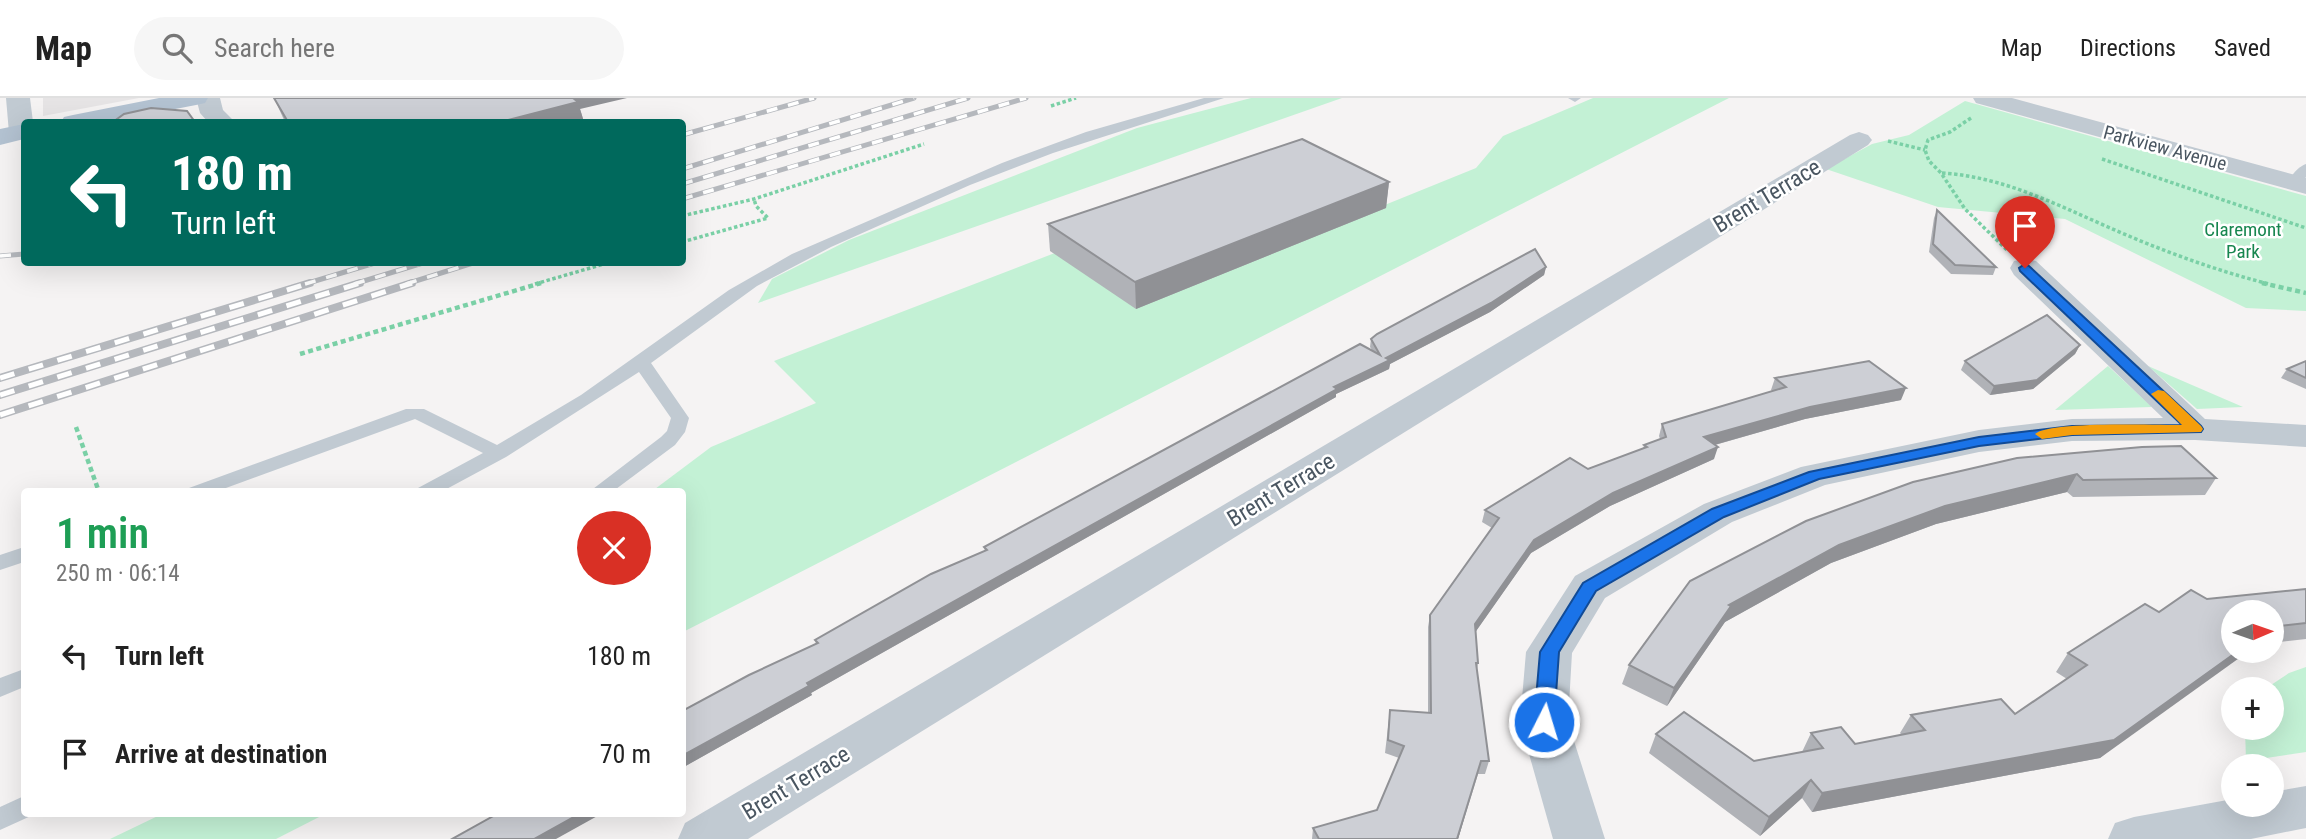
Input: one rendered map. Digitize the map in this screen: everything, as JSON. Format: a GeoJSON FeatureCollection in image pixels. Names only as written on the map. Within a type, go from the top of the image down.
{"type":"FeatureCollection","features":[{"type":"Feature","properties":{"kind":"main road"},"geometry":{"type":"LineString","coordinates":[[88,119],[195,98]]}},
{"type":"Feature","properties":{"kind":"street"},"geometry":{"type":"LineString","coordinates":[[15,134],[18,98]]}},
{"type":"Feature","properties":{"kind":"street"},"geometry":{"type":"LineString","coordinates":[[208,98],[212,113],[219,119]]}},
{"type":"Feature","properties":{"kind":"street","name":"Parkview Avenue"},"geometry":{"type":"LineString","coordinates":[[1980,105],[2023,110],[2302,179]]}},
{"type":"Feature","properties":{"kind":"street","name":"Brent Terrace"},"geometry":{"type":"LineString","coordinates":[[704,839],[1859,140]]}},
{"type":"Feature","properties":{"kind":"street"},"geometry":{"type":"LineString","coordinates":[[2025,268],[2195,429]]}},
{"type":"Feature","properties":{"kind":"street"},"geometry":{"type":"LineString","coordinates":[[1579,839],[1544,722],[1549,652],[1590,587],[1718,513],[1815,475],[1979,441],[2072,430],[2195,429],[2306,436]]}},
{"type":"Feature","properties":{"kind":"street"},"geometry":{"type":"LineString","coordinates":[[2134,839],[2306,807]]}},
{"type":"Feature","properties":{"kind":"lane"},"geometry":{"type":"LineString","coordinates":[[433,488],[499,453],[583,402],[642,363],[717,305],[802,255],[935,195],[1060,146],[1172,109],[1218,98]]}},
{"type":"Feature","properties":{"kind":"lane"},"geometry":{"type":"LineString","coordinates":[[604,488],[668,441],[676,432],[680,418],[675,407],[642,363]]}},
{"type":"Feature","properties":{"kind":"lane"},"geometry":{"type":"LineString","coordinates":[[207,488],[406,414],[418,413],[499,453]]}},
{"type":"Feature","properties":{"kind":"lane"},"geometry":{"type":"LineString","coordinates":[[0,564],[21,555]]}},
{"type":"Feature","properties":{"kind":"lane"},"geometry":{"type":"LineString","coordinates":[[0,688],[21,679]]}},
{"type":"Feature","properties":{"kind":"lane"},"geometry":{"type":"LineString","coordinates":[[0,819],[21,808]]}},
{"type":"Feature","properties":{"kind":"path"},"geometry":{"type":"LineString","coordinates":[[1051,106],[1076,98]]}},
{"type":"Feature","properties":{"kind":"path"},"geometry":{"type":"LineString","coordinates":[[1980,105],[1958,127],[1928,140],[1924,150],[1929,161],[1941,173],[1965,209],[2025,268]]}},
{"type":"Feature","properties":{"kind":"path"},"geometry":{"type":"LineString","coordinates":[[1859,140],[1885,140],[1924,150]]}},
{"type":"Feature","properties":{"kind":"path"},"geometry":{"type":"LineString","coordinates":[[686,215],[754,199],[923,144]]}},
{"type":"Feature","properties":{"kind":"path"},"geometry":{"type":"LineString","coordinates":[[2095,156],[2306,228]]}},
{"type":"Feature","properties":{"kind":"path"},"geometry":{"type":"LineString","coordinates":[[1941,173],[1969,176],[2023,189],[2204,264],[2249,280],[2306,293]]}},
{"type":"Feature","properties":{"kind":"path"},"geometry":{"type":"LineString","coordinates":[[686,241],[768,218],[760,211],[754,199]]}},
{"type":"Feature","properties":{"kind":"path"},"geometry":{"type":"LineString","coordinates":[[300,354],[597,266]]}},
{"type":"Feature","properties":{"kind":"path"},"geometry":{"type":"LineString","coordinates":[[76,427],[98,488]]}},
{"type":"Feature","properties":{"kind":"shaded area"},"geometry":{"type":"Polygon","coordinates":[[[43,98],[139,98],[43,116],[43,98]]]}},
{"type":"Feature","properties":{"kind":"green space"},"geometry":{"type":"Polygon","coordinates":[[[1251,98],[1342,98],[758,303],[772,279],[849,240],[1137,128],[1251,98]]]}},
{"type":"Feature","properties":{"kind":"green space"},"geometry":{"type":"Polygon","coordinates":[[[1593,98],[1729,98],[686,630],[686,488],[656,488],[711,447],[816,403],[774,361],[1060,251],[1136,306],[1476,168],[1503,136],[1593,98]]]}},
{"type":"Feature","properties":{"kind":"green space","name":"Claremont Park"},"geometry":{"type":"Polygon","coordinates":[[[1965,101],[2306,196],[2306,311],[2246,308],[2065,219],[1938,207],[1826,169],[1872,144],[1909,135],[1965,101]]]}},
{"type":"Feature","properties":{"kind":"green space"},"geometry":{"type":"Polygon","coordinates":[[[2108,366],[2152,407],[2055,410],[2108,366]]]}},
{"type":"Feature","properties":{"kind":"green space"},"geometry":{"type":"Polygon","coordinates":[[[2148,366],[2243,407],[2197,409],[2148,366]]]}},
{"type":"Feature","properties":{"kind":"green space"},"geometry":{"type":"Polygon","coordinates":[[[2306,667],[2306,752],[2284,755],[2246,754],[2245,740],[2284,740],[2283,677],[2306,667]]]}},
{"type":"Feature","properties":{"kind":"green space"},"geometry":{"type":"Polygon","coordinates":[[[156,817],[319,817],[276,839],[110,839],[156,817]]]}},
{"type":"Feature","properties":{"kind":"building"},"geometry":{"type":"Polygon","coordinates":[[[274,98],[573,98],[578,102],[512,119],[286,119],[274,98]]]}},
{"type":"Feature","properties":{"kind":"building"},"geometry":{"type":"Polygon","coordinates":[[[151,108],[187,111],[193,119],[117,119],[124,114],[151,108]]]}},
{"type":"Feature","properties":{"kind":"building"},"geometry":{"type":"Polygon","coordinates":[[[1302,139],[1389,182],[1135,282],[1048,224],[1302,139]]]}},
{"type":"Feature","properties":{"kind":"building"},"geometry":{"type":"Polygon","coordinates":[[[1937,210],[1996,267],[1955,265],[1933,244],[1937,210]]]}},
{"type":"Feature","properties":{"kind":"building"},"geometry":{"type":"Polygon","coordinates":[[[1535,249],[1546,267],[1491,303],[1386,358],[1390,360],[1334,387],[1337,389],[807,683],[809,686],[686,754],[686,709],[749,675],[818,643],[815,640],[931,574],[987,550],[984,547],[1360,344],[1380,355],[1371,339],[1535,249]]]}},
{"type":"Feature","properties":{"kind":"building"},"geometry":{"type":"Polygon","coordinates":[[[2047,315],[2080,345],[2037,380],[1994,386],[1965,361],[2047,315]]]}},
{"type":"Feature","properties":{"kind":"building"},"geometry":{"type":"Polygon","coordinates":[[[1869,361],[1906,388],[1810,407],[1704,437],[1718,447],[1613,493],[1534,540],[1475,624],[1476,663],[1489,761],[1481,761],[1457,839],[1319,839],[1313,828],[1377,810],[1404,746],[1388,740],[1390,710],[1431,713],[1430,615],[1499,518],[1485,510],[1570,458],[1588,469],[1666,437],[1662,424],[1786,387],[1775,378],[1869,361]]]}},
{"type":"Feature","properties":{"kind":"building"},"geometry":{"type":"Polygon","coordinates":[[[2306,361],[2306,378],[2287,369],[2306,361]]]}},
{"type":"Feature","properties":{"kind":"building"},"geometry":{"type":"Polygon","coordinates":[[[2181,446],[2216,478],[2083,480],[2077,474],[1945,506],[1839,545],[1729,605],[1731,606],[1674,688],[1629,665],[1690,581],[1806,521],[1913,482],[2017,458],[2181,446]]]}},
{"type":"Feature","properties":{"kind":"building"},"geometry":{"type":"Polygon","coordinates":[[[2306,589],[2306,623],[2284,626],[2284,600],[2221,600],[2221,663],[2114,740],[1822,793],[1811,780],[1769,817],[1656,734],[1684,712],[1754,761],[1823,748],[1811,733],[1841,727],[1855,744],[1925,730],[1911,715],[2001,699],[2015,714],[2087,665],[2068,653],[2145,604],[2159,612],[2191,590],[2207,599],[2306,589]]]}},
{"type":"Feature","properties":{"kind":"building"},"geometry":{"type":"Polygon","coordinates":[[[492,817],[574,817],[534,839],[452,839],[492,817]]]}},
{"type":"Feature","properties":{"kind":"railway"},"geometry":{"type":"LineString","coordinates":[[686,134],[814,98]]}},
{"type":"Feature","properties":{"kind":"railway"},"geometry":{"type":"LineString","coordinates":[[686,168],[914,98]]}},
{"type":"Feature","properties":{"kind":"railway"},"geometry":{"type":"LineString","coordinates":[[686,183],[968,98]]}},
{"type":"Feature","properties":{"kind":"railway"},"geometry":{"type":"LineString","coordinates":[[686,198],[1026,98]]}},
{"type":"Feature","properties":{"kind":"railway"},"geometry":{"type":"LineString","coordinates":[[0,256],[21,254]]}},
{"type":"Feature","properties":{"kind":"railway"},"geometry":{"type":"LineString","coordinates":[[305,284],[365,266]]}},
{"type":"Feature","properties":{"kind":"railway"},"geometry":{"type":"LineString","coordinates":[[354,284],[413,266]]}},
{"type":"Feature","properties":{"kind":"railway"},"geometry":{"type":"LineString","coordinates":[[406,284],[463,266]]}},
{"type":"Feature","properties":{"kind":"railway"},"geometry":{"type":"LineString","coordinates":[[0,378],[310,283]]}},
{"type":"Feature","properties":{"kind":"railway"},"geometry":{"type":"LineString","coordinates":[[0,395],[360,283]]}},
{"type":"Feature","properties":{"kind":"railway"},"geometry":{"type":"LineString","coordinates":[[0,415],[412,283]]}},
{"type":"Feature","properties":{"kind":"slow traffic"},"geometry":{"type":"LineString","coordinates":[[2042,434],[2072,430],[2195,429],[2158,394]]}},
{"type":"Feature","properties":{"kind":"route"},"geometry":{"type":"LineString","coordinates":[[1544,722],[1549,652],[1590,587],[1718,513],[1815,475],[1979,441],[2072,430],[2195,429],[2025,268]]}}]}
